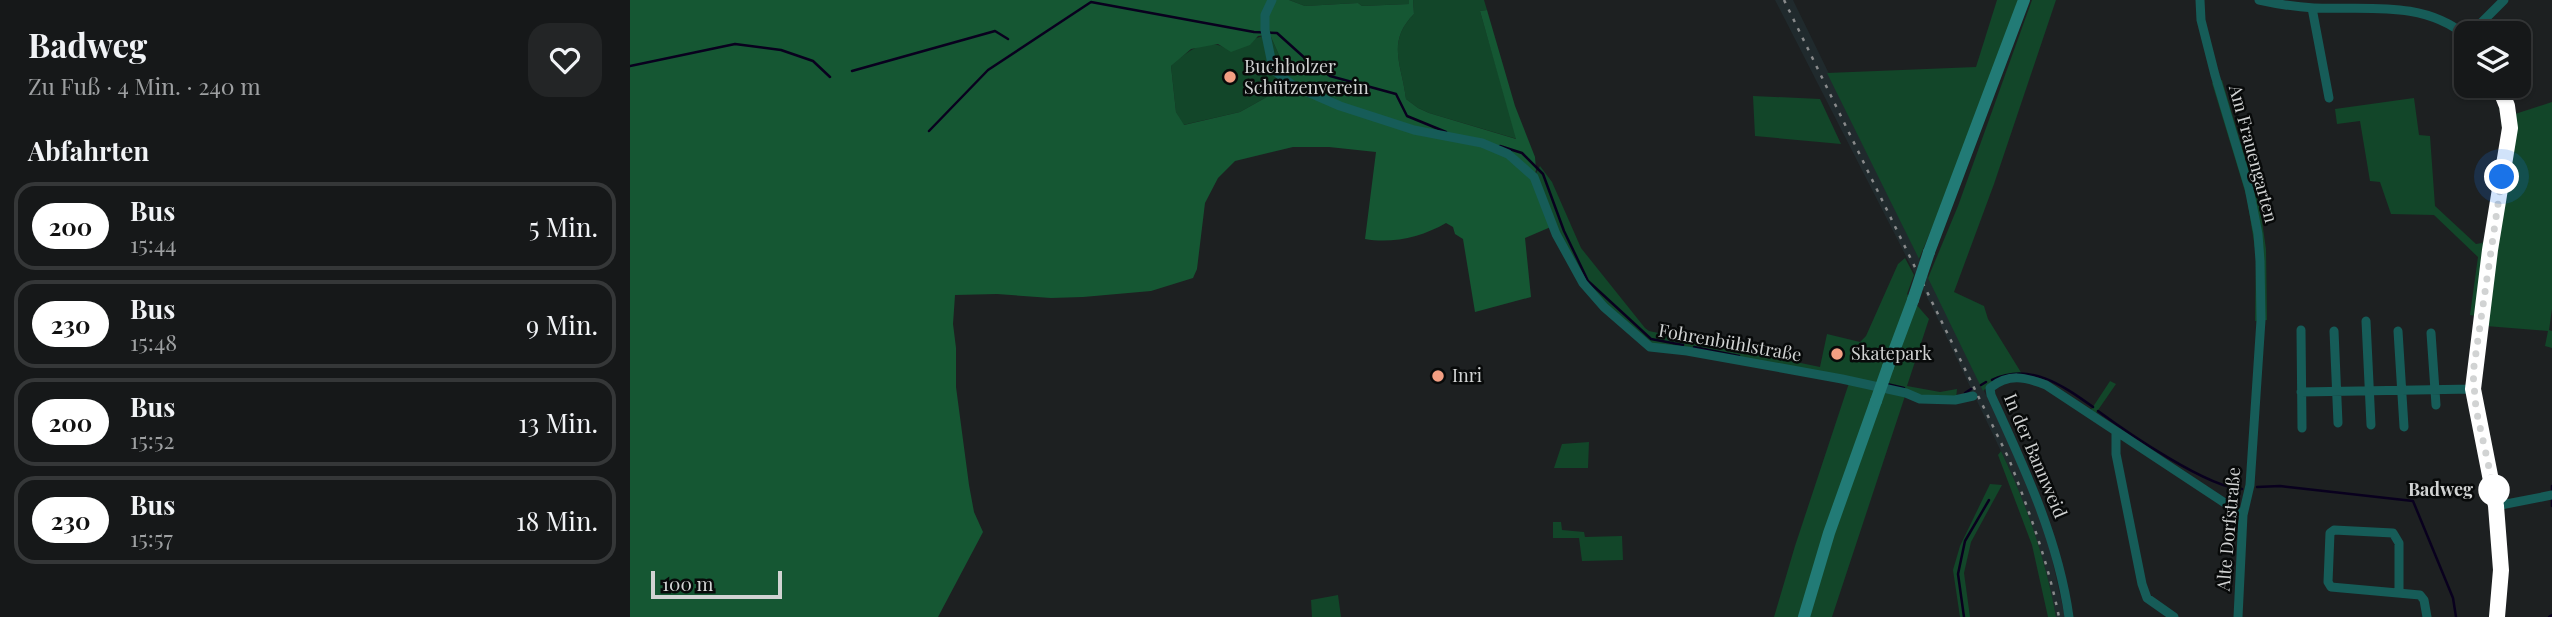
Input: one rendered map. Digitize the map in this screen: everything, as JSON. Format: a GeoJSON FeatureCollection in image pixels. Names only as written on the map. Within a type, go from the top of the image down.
{"type":"FeatureCollection","features":[{"type":"Feature","properties":{"kind":"main road"},"geometry":{"type":"LineString","coordinates":[[1804,617],[1829,533],[1929,252],[2024,0]]}},
{"type":"Feature","properties":{"kind":"street","name":"Fohrenbühlstraße"},"geometry":{"type":"LineString","coordinates":[[1272,0],[1265,15],[1265,32],[1276,72],[1294,86],[1340,106],[1414,130],[1482,143],[1508,154],[1534,177],[1556,233],[1583,283],[1604,307],[1650,346],[1842,379],[1906,393],[1920,399],[1955,400],[1973,396]]}},
{"type":"Feature","properties":{"kind":"street","name":"Am Frauengarten"},"geometry":{"type":"LineString","coordinates":[[2200,0],[2215,75],[2249,188],[2258,234],[2262,320],[2252,444]]}},
{"type":"Feature","properties":{"kind":"street"},"geometry":{"type":"LineString","coordinates":[[2259,0],[2312,8],[2398,7],[2420,10],[2454,28]]}},
{"type":"Feature","properties":{"kind":"street"},"geometry":{"type":"LineString","coordinates":[[2483,21],[2504,0]]}},
{"type":"Feature","properties":{"kind":"street"},"geometry":{"type":"LineString","coordinates":[[2312,8],[2329,98]]}},
{"type":"Feature","properties":{"kind":"street"},"geometry":{"type":"LineString","coordinates":[[2497,617],[2501,570],[2496,506],[2473,389],[2490,250],[2510,128],[2504,98]]}},
{"type":"Feature","properties":{"kind":"street"},"geometry":{"type":"LineString","coordinates":[[2365,321],[2371,425]]}},
{"type":"Feature","properties":{"kind":"street"},"geometry":{"type":"LineString","coordinates":[[2301,330],[2302,428]]}},
{"type":"Feature","properties":{"kind":"street"},"geometry":{"type":"LineString","coordinates":[[2334,331],[2338,423]]}},
{"type":"Feature","properties":{"kind":"street"},"geometry":{"type":"LineString","coordinates":[[2398,331],[2404,427]]}},
{"type":"Feature","properties":{"kind":"street"},"geometry":{"type":"LineString","coordinates":[[2431,333],[2435,405]]}},
{"type":"Feature","properties":{"kind":"street","name":"In der Bannweid"},"geometry":{"type":"LineString","coordinates":[[2069,617],[2052,540],[2040,501],[1990,388],[2011,377],[2025,377],[2046,385],[2116,433]]}},
{"type":"Feature","properties":{"kind":"street"},"geometry":{"type":"LineString","coordinates":[[2301,391],[2336,393],[2473,389]]}},
{"type":"Feature","properties":{"kind":"street"},"geometry":{"type":"LineString","coordinates":[[2116,433],[2243,515]]}},
{"type":"Feature","properties":{"kind":"street"},"geometry":{"type":"LineString","coordinates":[[2116,433],[2116,454],[2142,584],[2147,598],[2174,617]]}},
{"type":"Feature","properties":{"kind":"street","name":"Alte Dorfstraße"},"geometry":{"type":"LineString","coordinates":[[2238,617],[2243,515],[2249,488],[2252,444]]}},
{"type":"Feature","properties":{"kind":"street"},"geometry":{"type":"LineString","coordinates":[[2496,506],[2550,496]]}},
{"type":"Feature","properties":{"kind":"street"},"geometry":{"type":"LineString","coordinates":[[2399,591],[2399,543],[2393,533],[2334,530],[2330,533],[2328,582],[2331,587],[2420,594],[2427,617]]}},
{"type":"Feature","properties":{"kind":"shaded area"},"geometry":{"type":"Polygon","coordinates":[[[1775,0],[1793,0],[2005,434],[2035,502],[2048,541],[2065,617],[2056,617],[2044,564],[2008,466],[1933,309],[1775,0]]]}},
{"type":"Feature","properties":{"kind":"green space"},"geometry":{"type":"Polygon","coordinates":[[[630,0],[1289,0],[1305,6],[1358,3],[1362,6],[1409,4],[1409,0],[1413,0],[1414,14],[1405,24],[1398,44],[1406,99],[1429,113],[1516,139],[1480,11],[1487,10],[1515,106],[1535,157],[1534,177],[1553,226],[1525,238],[1531,297],[1475,312],[1463,239],[1446,223],[1407,238],[1386,241],[1365,239],[1376,152],[1329,147],[1293,147],[1235,161],[1218,178],[1205,203],[1197,269],[1193,278],[1151,291],[1083,297],[955,295],[953,324],[956,387],[974,512],[983,532],[938,617],[630,617],[630,0]],[[1258,36],[1250,45],[1231,52],[1218,44],[1191,49],[1171,66],[1176,112],[1184,125],[1240,112],[1288,81],[1271,37],[1258,36]]]}},
{"type":"Feature","properties":{"kind":"green space"},"geometry":{"type":"Polygon","coordinates":[[[1289,0],[1409,0],[1409,4],[1305,6],[1289,0]]]}},
{"type":"Feature","properties":{"kind":"green space"},"geometry":{"type":"Polygon","coordinates":[[[1413,0],[1484,0],[1487,10],[1480,11],[1517,139],[1429,113],[1406,99],[1398,44],[1405,24],[1414,14],[1413,0]]]}},
{"type":"Feature","properties":{"kind":"green space"},"geometry":{"type":"Polygon","coordinates":[[[1997,0],[2018,0],[1957,168],[1919,259],[1827,73],[1976,67],[1997,0]]]}},
{"type":"Feature","properties":{"kind":"green space"},"geometry":{"type":"Polygon","coordinates":[[[2032,0],[2056,0],[1994,184],[1954,292],[1984,306],[1988,319],[2022,374],[1992,382],[1983,391],[1928,278],[1958,206],[2032,0]]]}},
{"type":"Feature","properties":{"kind":"green space","name":"Buchholzer Schützenverein"},"geometry":{"type":"Polygon","coordinates":[[[1266,35],[1271,37],[1288,81],[1240,112],[1183,125],[1176,112],[1171,66],[1203,45],[1225,48],[1266,35]]]}},
{"type":"Feature","properties":{"kind":"green space"},"geometry":{"type":"Polygon","coordinates":[[[2222,80],[2260,208],[2266,249],[2267,320],[2255,321],[2256,255],[2247,198],[2212,83],[2222,80]]]}},
{"type":"Feature","properties":{"kind":"green space"},"geometry":{"type":"Polygon","coordinates":[[[1753,96],[1820,99],[1841,144],[1755,136],[1753,96]]]}},
{"type":"Feature","properties":{"kind":"green space"},"geometry":{"type":"Polygon","coordinates":[[[2414,98],[2419,135],[2430,136],[2435,206],[2476,244],[2482,243],[2487,237],[2503,134],[2498,98],[2512,98],[2515,114],[2552,102],[2552,309],[2549,330],[2552,331],[2552,348],[2545,346],[2548,331],[2486,326],[2488,318],[2470,315],[2478,257],[2434,215],[2391,214],[2380,182],[2370,181],[2360,121],[2337,124],[2335,109],[2414,98]]]}},
{"type":"Feature","properties":{"kind":"green space"},"geometry":{"type":"Polygon","coordinates":[[[1540,166],[1552,182],[1581,248],[1649,331],[1820,367],[1827,334],[1860,342],[1866,336],[1898,264],[1905,258],[1914,275],[1907,294],[1929,319],[1907,386],[1940,392],[1957,389],[1956,399],[1906,393],[1832,617],[1774,617],[1850,380],[1650,344],[1583,283],[1534,177],[1540,166]]]}},
{"type":"Feature","properties":{"kind":"green space"},"geometry":{"type":"Polygon","coordinates":[[[2110,381],[2116,384],[2096,413],[2091,410],[2110,381]]]}},
{"type":"Feature","properties":{"kind":"green space"},"geometry":{"type":"Polygon","coordinates":[[[1589,442],[1588,468],[1554,468],[1562,444],[1589,442]]]}},
{"type":"Feature","properties":{"kind":"green space"},"geometry":{"type":"Polygon","coordinates":[[[2001,451],[2034,532],[2056,617],[2048,617],[2032,545],[1998,455],[2001,451]]]}},
{"type":"Feature","properties":{"kind":"green space"},"geometry":{"type":"Polygon","coordinates":[[[1990,484],[2002,485],[1971,542],[1964,573],[1970,617],[1960,617],[1953,570],[1960,546],[1990,484]]]}},
{"type":"Feature","properties":{"kind":"green space"},"geometry":{"type":"Polygon","coordinates":[[[1553,522],[1561,522],[1562,530],[1584,532],[1585,537],[1622,536],[1623,560],[1582,561],[1579,538],[1553,538],[1553,522]]]}},
{"type":"Feature","properties":{"kind":"green space"},"geometry":{"type":"Polygon","coordinates":[[[1338,595],[1341,617],[1312,617],[1311,600],[1338,595]]]}},
{"type":"Feature","properties":{"kind":"waterway"},"geometry":{"type":"LineString","coordinates":[[929,131],[988,70],[1091,2],[1254,32],[1277,33],[1330,76],[1396,94],[1407,116],[1446,132]]}},
{"type":"Feature","properties":{"kind":"waterway"},"geometry":{"type":"LineString","coordinates":[[852,71],[995,31],[1008,39]]}},
{"type":"Feature","properties":{"kind":"waterway"},"geometry":{"type":"LineString","coordinates":[[630,66],[735,44],[781,50],[813,61],[830,77]]}},
{"type":"Feature","properties":{"kind":"waterway"},"geometry":{"type":"LineString","coordinates":[[1500,146],[1522,153],[1543,174],[1564,231],[1588,281],[1651,339],[1683,345]]}},
{"type":"Feature","properties":{"kind":"waterway"},"geometry":{"type":"LineString","coordinates":[[1694,347],[1739,356]]}},
{"type":"Feature","properties":{"kind":"waterway"},"geometry":{"type":"LineString","coordinates":[[1992,380],[2006,375],[2032,375],[2057,384],[2093,407]]}},
{"type":"Feature","properties":{"kind":"waterway"},"geometry":{"type":"LineString","coordinates":[[1981,385],[1986,382]]}},
{"type":"Feature","properties":{"kind":"waterway"},"geometry":{"type":"LineString","coordinates":[[1887,384],[1904,388]]}},
{"type":"Feature","properties":{"kind":"waterway"},"geometry":{"type":"LineString","coordinates":[[1965,393],[1971,389]]}},
{"type":"Feature","properties":{"kind":"waterway"},"geometry":{"type":"LineString","coordinates":[[2098,411],[2189,470],[2227,486],[2242,489]]}},
{"type":"Feature","properties":{"kind":"waterway"},"geometry":{"type":"LineString","coordinates":[[2257,487],[2280,486],[2413,501],[2453,598],[2456,617]]}},
{"type":"Feature","properties":{"kind":"waterway"},"geometry":{"type":"LineString","coordinates":[[2552,486],[2552,506]]}},
{"type":"Feature","properties":{"kind":"waterway"},"geometry":{"type":"LineString","coordinates":[[1964,617],[1958,574],[1965,541],[1989,500]]}},
{"type":"Feature","properties":{"kind":"railway"},"geometry":{"type":"LineString","coordinates":[[1784,0],[2009,459],[2044,557],[2059,617]]}},
{"type":"Feature","properties":{"kind":"bus line","name":"200"},"geometry":{"type":"LineString","coordinates":[[2497,617],[2501,570],[2496,506],[2473,389],[2473,373],[2510,128],[2505,98]]}},
{"type":"Feature","properties":{"kind":"place","name":"Buchholzer Schützenverein"},"geometry":{"type":"Point","coordinates":[1230,77]}},
{"type":"Feature","properties":{"kind":"place","name":"Skatepark"},"geometry":{"type":"Point","coordinates":[1837,354]}},
{"type":"Feature","properties":{"kind":"place","name":"Inri"},"geometry":{"type":"Point","coordinates":[1438,376]}},
{"type":"Feature","properties":{"kind":"place","name":"Badweg"},"geometry":{"type":"Point","coordinates":[2494,490]}},
{"type":"Feature","properties":{"kind":"route"},"geometry":{"type":"LineString","coordinates":[[2494,490],[2476,409],[2473,373],[2502,177]]}}]}
